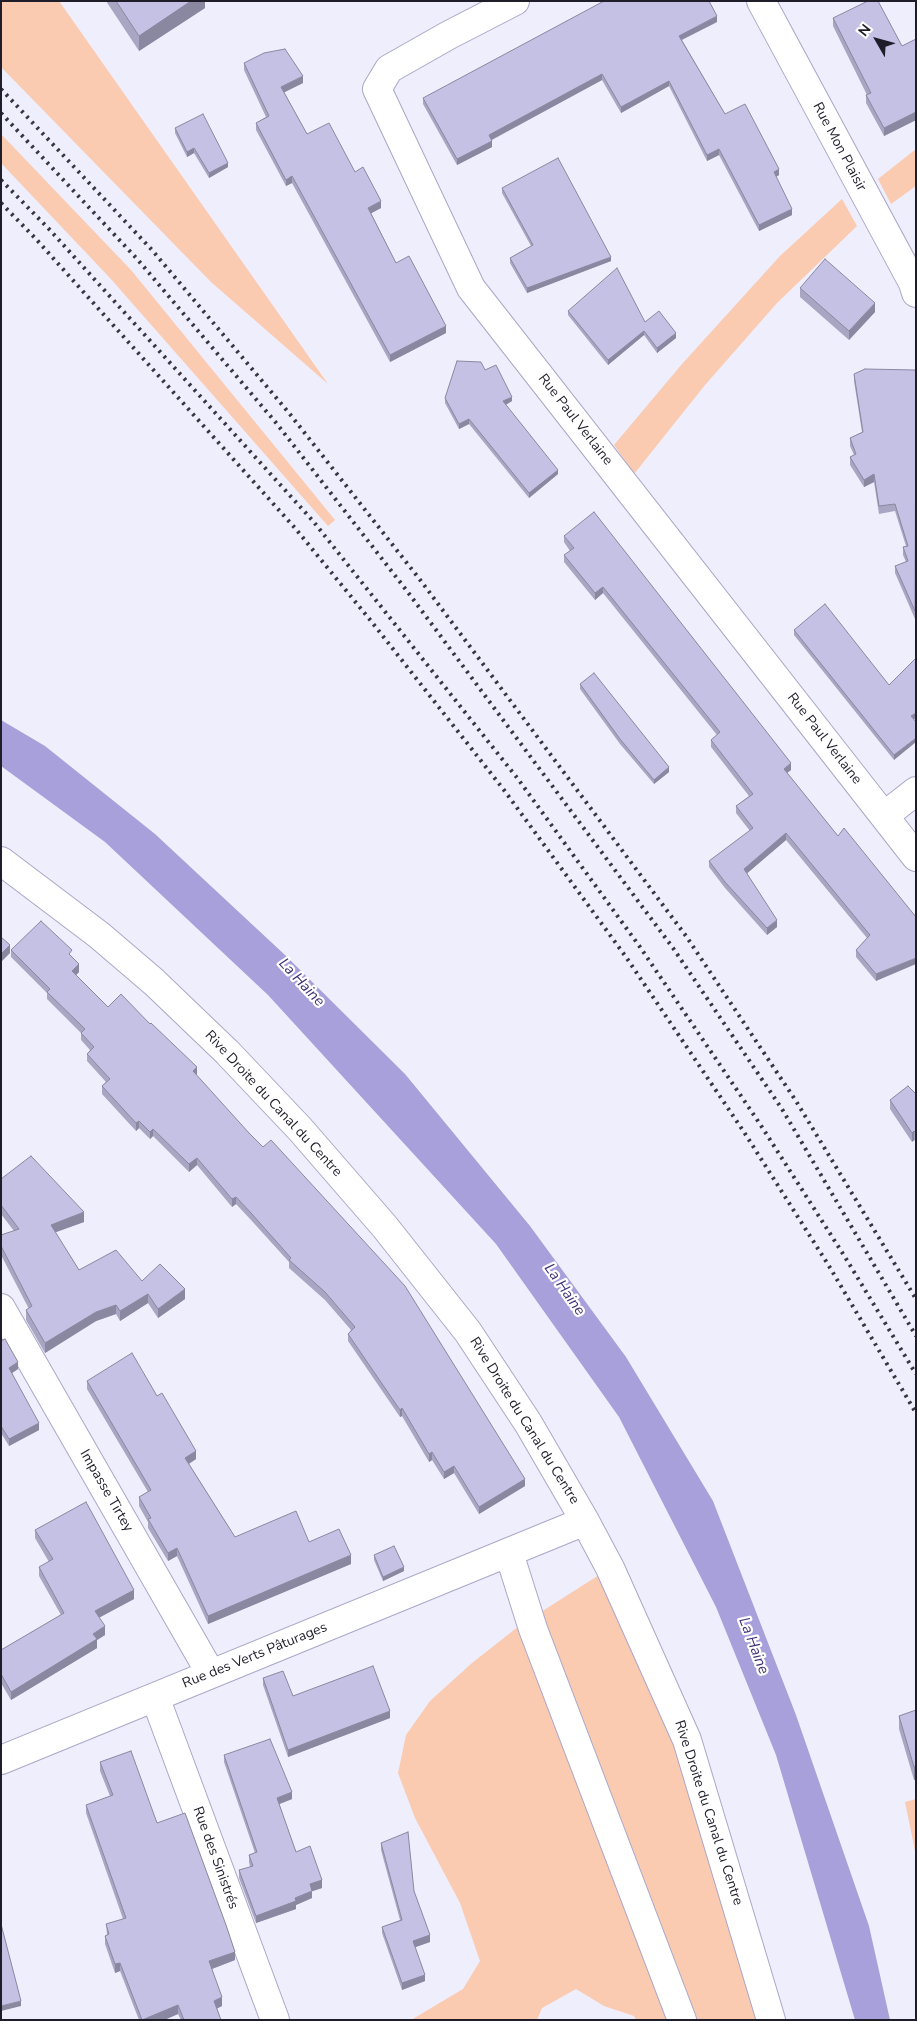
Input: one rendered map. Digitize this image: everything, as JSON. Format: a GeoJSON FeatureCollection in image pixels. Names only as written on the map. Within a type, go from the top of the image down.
{"type":"FeatureCollection","features":[{"type":"Feature","properties":{"kind":"street","name":"Rue Paul Verlaine"},"geometry":{"type":"LineString","coordinates":[[515,1],[449,35],[389,70],[377,90],[471,288],[916,857]]}},
{"type":"Feature","properties":{"kind":"street","name":"Rue Mon Plaisir"},"geometry":{"type":"LineString","coordinates":[[761,1],[913,283],[916,293]]}},
{"type":"Feature","properties":{"kind":"street"},"geometry":{"type":"LineString","coordinates":[[884,816],[916,791]]}},
{"type":"Feature","properties":{"kind":"street","name":"Rive Droite du Canal du Centre"},"geometry":{"type":"LineString","coordinates":[[1,861],[98,935],[154,982],[227,1052],[300,1129],[384,1227],[468,1332],[528,1423],[585,1521],[610,1568],[687,1740],[771,2020]]}},
{"type":"Feature","properties":{"kind":"street","name":"Impasse Tirtey"},"geometry":{"type":"LineString","coordinates":[[1,1308],[211,1674]]}},
{"type":"Feature","properties":{"kind":"street","name":"Rue des Verts Pâturages"},"geometry":{"type":"LineString","coordinates":[[1,1760],[585,1521]]}},
{"type":"Feature","properties":{"kind":"street"},"geometry":{"type":"LineString","coordinates":[[509,1553],[533,1629],[682,2020]]}},
{"type":"Feature","properties":{"kind":"street","name":"Rue des Sinistrés"},"geometry":{"type":"LineString","coordinates":[[155,1697],[275,2020]]}},
{"type":"Feature","properties":{"kind":"shaded area"},"geometry":{"type":"Polygon","coordinates":[[[1,1],[59,1],[328,384],[211,282],[1,67],[1,1]]]}},
{"type":"Feature","properties":{"kind":"shaded area"},"geometry":{"type":"Polygon","coordinates":[[[1,134],[131,270],[335,520],[328,526],[110,278],[1,163],[1,134]]]}},
{"type":"Feature","properties":{"kind":"shaded area"},"geometry":{"type":"Polygon","coordinates":[[[916,149],[916,186],[891,204],[878,179],[916,149]]]}},
{"type":"Feature","properties":{"kind":"shaded area"},"geometry":{"type":"Polygon","coordinates":[[[842,199],[857,226],[777,303],[705,385],[634,474],[614,445],[682,364],[780,256],[842,199]]]}},
{"type":"Feature","properties":{"kind":"shaded area"},"geometry":{"type":"Polygon","coordinates":[[[610,1568],[638,1629],[771,2020],[636,2020],[634,2016],[604,2006],[576,1989],[542,2008],[537,2020],[411,2020],[463,1989],[480,1961],[460,1903],[415,1818],[398,1773],[406,1735],[430,1701],[472,1663],[519,1626],[610,1568]]]}},
{"type":"Feature","properties":{"kind":"shaded area"},"geometry":{"type":"Polygon","coordinates":[[[916,1799],[916,1856],[905,1802],[916,1799]]]}},
{"type":"Feature","properties":{"kind":"water","name":"La Haine"},"geometry":{"type":"Polygon","coordinates":[[[1,720],[45,746],[155,834],[285,955],[405,1074],[530,1226],[626,1357],[713,1501],[796,1715],[869,1926],[890,2020],[855,2020],[776,1755],[716,1607],[619,1417],[496,1244],[268,995],[105,842],[1,766],[1,720]]]}},
{"type":"Feature","properties":{"kind":"building"},"geometry":{"type":"Polygon","coordinates":[[[116,1],[191,1],[139,36],[116,1]]]}},
{"type":"Feature","properties":{"kind":"building"},"geometry":{"type":"Polygon","coordinates":[[[604,1],[709,1],[717,16],[679,36],[725,114],[745,104],[779,169],[774,172],[792,209],[759,225],[719,149],[707,155],[669,81],[621,107],[602,74],[489,135],[492,141],[457,159],[423,98],[604,1]]]}},
{"type":"Feature","properties":{"kind":"building"},"geometry":{"type":"Polygon","coordinates":[[[868,1],[878,1],[902,46],[916,39],[916,112],[884,128],[866,95],[871,93],[833,18],[868,1]]]}},
{"type":"Feature","properties":{"kind":"building"},"geometry":{"type":"Polygon","coordinates":[[[285,49],[303,76],[281,87],[307,134],[329,123],[355,172],[363,167],[381,201],[368,208],[396,263],[409,256],[446,326],[390,355],[292,176],[286,180],[256,123],[269,116],[244,63],[264,53],[285,49]]]}},
{"type":"Feature","properties":{"kind":"building"},"geometry":{"type":"Polygon","coordinates":[[[203,114],[228,163],[209,173],[194,148],[187,152],[175,128],[203,114]]]}},
{"type":"Feature","properties":{"kind":"building"},"geometry":{"type":"Polygon","coordinates":[[[558,158],[611,257],[527,288],[510,258],[533,245],[502,188],[558,158]]]}},
{"type":"Feature","properties":{"kind":"building"},"geometry":{"type":"Polygon","coordinates":[[[825,259],[875,303],[849,331],[800,288],[825,259]]]}},
{"type":"Feature","properties":{"kind":"building"},"geometry":{"type":"Polygon","coordinates":[[[617,268],[645,322],[659,311],[676,333],[657,348],[644,331],[608,360],[568,311],[617,268]]]}},
{"type":"Feature","properties":{"kind":"building"},"geometry":{"type":"Polygon","coordinates":[[[457,361],[481,362],[485,370],[496,365],[512,397],[503,401],[558,470],[529,493],[469,419],[459,424],[445,398],[457,361]]]}},
{"type":"Feature","properties":{"kind":"building"},"geometry":{"type":"Polygon","coordinates":[[[865,369],[916,370],[915,611],[895,566],[908,561],[903,547],[908,546],[895,504],[879,506],[874,474],[864,480],[850,457],[856,454],[850,438],[863,432],[854,374],[865,369]]]}},
{"type":"Feature","properties":{"kind":"building"},"geometry":{"type":"Polygon","coordinates":[[[594,512],[791,763],[784,769],[838,836],[844,828],[916,917],[916,958],[876,974],[856,950],[870,935],[786,833],[744,869],[777,920],[767,928],[725,882],[709,861],[753,828],[736,806],[753,794],[711,740],[720,732],[603,587],[595,593],[564,555],[574,548],[564,536],[594,512]]]}},
{"type":"Feature","properties":{"kind":"building"},"geometry":{"type":"Polygon","coordinates":[[[825,604],[889,685],[916,658],[916,713],[911,716],[916,722],[916,738],[894,755],[794,630],[825,604]]]}},
{"type":"Feature","properties":{"kind":"building"},"geometry":{"type":"Polygon","coordinates":[[[594,673],[669,767],[654,780],[620,739],[580,684],[594,673]]]}},
{"type":"Feature","properties":{"kind":"building"},"geometry":{"type":"Polygon","coordinates":[[[41,921],[72,950],[69,954],[79,964],[72,971],[108,1007],[121,994],[150,1024],[197,1067],[193,1071],[263,1147],[271,1140],[405,1286],[525,1479],[479,1507],[454,1466],[444,1472],[432,1452],[429,1454],[402,1408],[400,1410],[348,1334],[355,1327],[325,1292],[289,1260],[291,1258],[251,1213],[236,1197],[232,1199],[197,1158],[189,1164],[153,1129],[150,1132],[139,1121],[136,1123],[102,1086],[110,1079],[87,1054],[94,1047],[81,1033],[85,1029],[47,992],[50,989],[11,950],[41,921]]]}},
{"type":"Feature","properties":{"kind":"building"},"geometry":{"type":"Polygon","coordinates":[[[1,937],[10,945],[1,954],[1,937]]]}},
{"type":"Feature","properties":{"kind":"building"},"geometry":{"type":"Polygon","coordinates":[[[908,1086],[916,1094],[916,1133],[914,1131],[912,1133],[890,1100],[908,1086]]]}},
{"type":"Feature","properties":{"kind":"building"},"geometry":{"type":"Polygon","coordinates":[[[31,1156],[84,1212],[51,1225],[79,1270],[116,1250],[142,1281],[160,1264],[185,1289],[158,1309],[148,1294],[120,1311],[116,1305],[96,1312],[45,1343],[26,1310],[32,1306],[1,1246],[1,1235],[19,1229],[1,1205],[1,1179],[31,1156]]]}},
{"type":"Feature","properties":{"kind":"building"},"geometry":{"type":"Polygon","coordinates":[[[5,1339],[18,1362],[9,1368],[39,1423],[9,1439],[1,1426],[1,1341],[5,1339]]]}},
{"type":"Feature","properties":{"kind":"building"},"geometry":{"type":"Polygon","coordinates":[[[132,1353],[157,1396],[162,1393],[196,1451],[185,1458],[235,1537],[296,1511],[309,1542],[339,1529],[351,1555],[208,1616],[177,1548],[168,1553],[148,1519],[151,1518],[139,1497],[151,1490],[87,1381],[132,1353]]]}},
{"type":"Feature","properties":{"kind":"building"},"geometry":{"type":"Polygon","coordinates":[[[86,1502],[134,1590],[95,1611],[105,1626],[93,1634],[97,1639],[11,1692],[1,1674],[1,1650],[64,1613],[39,1567],[53,1559],[35,1530],[86,1502]]]}},
{"type":"Feature","properties":{"kind":"building"},"geometry":{"type":"Polygon","coordinates":[[[394,1546],[404,1567],[383,1577],[374,1555],[394,1546]]]}},
{"type":"Feature","properties":{"kind":"building"},"geometry":{"type":"Polygon","coordinates":[[[373,1666],[390,1711],[288,1750],[263,1678],[283,1671],[293,1696],[373,1666]]]}},
{"type":"Feature","properties":{"kind":"building"},"geometry":{"type":"Polygon","coordinates":[[[916,1710],[916,1766],[914,1767],[899,1716],[916,1710]]]}},
{"type":"Feature","properties":{"kind":"building"},"geometry":{"type":"Polygon","coordinates":[[[270,1739],[292,1792],[277,1798],[296,1852],[310,1846],[322,1880],[310,1884],[312,1891],[295,1898],[296,1901],[256,1916],[239,1870],[253,1866],[249,1855],[257,1852],[224,1755],[270,1739]]]}},
{"type":"Feature","properties":{"kind":"building"},"geometry":{"type":"Polygon","coordinates":[[[131,1751],[157,1823],[185,1813],[226,1925],[235,1952],[209,1961],[222,1997],[214,2001],[221,2020],[184,2020],[178,2005],[142,2020],[120,1963],[115,1964],[105,1936],[109,1934],[106,1924],[126,1918],[86,1805],[113,1795],[100,1762],[131,1751]]]}},
{"type":"Feature","properties":{"kind":"building"},"geometry":{"type":"Polygon","coordinates":[[[408,1832],[414,1891],[430,1935],[413,1941],[425,1975],[402,1983],[382,1927],[402,1920],[381,1843],[408,1832]]]}},
{"type":"Feature","properties":{"kind":"building"},"geometry":{"type":"Polygon","coordinates":[[[1,1924],[21,2001],[1,2006],[1,1924]]]}},
{"type":"Feature","properties":{"kind":"railway"},"geometry":{"type":"LineString","coordinates":[[1,89],[152,250],[289,413],[421,581],[686,936],[796,1101],[916,1299]]}},
{"type":"Feature","properties":{"kind":"railway"},"geometry":{"type":"LineString","coordinates":[[1,113],[138,260],[277,424],[407,591],[673,948],[782,1109],[916,1336]]}},
{"type":"Feature","properties":{"kind":"railway"},"geometry":{"type":"LineString","coordinates":[[1,180],[49,229],[313,521],[518,779],[640,947],[760,1124],[845,1257],[916,1374]]}},
{"type":"Feature","properties":{"kind":"railway"},"geometry":{"type":"LineString","coordinates":[[1,203],[36,239],[295,528],[504,790],[626,957],[744,1132],[829,1266],[916,1413]]}}]}
